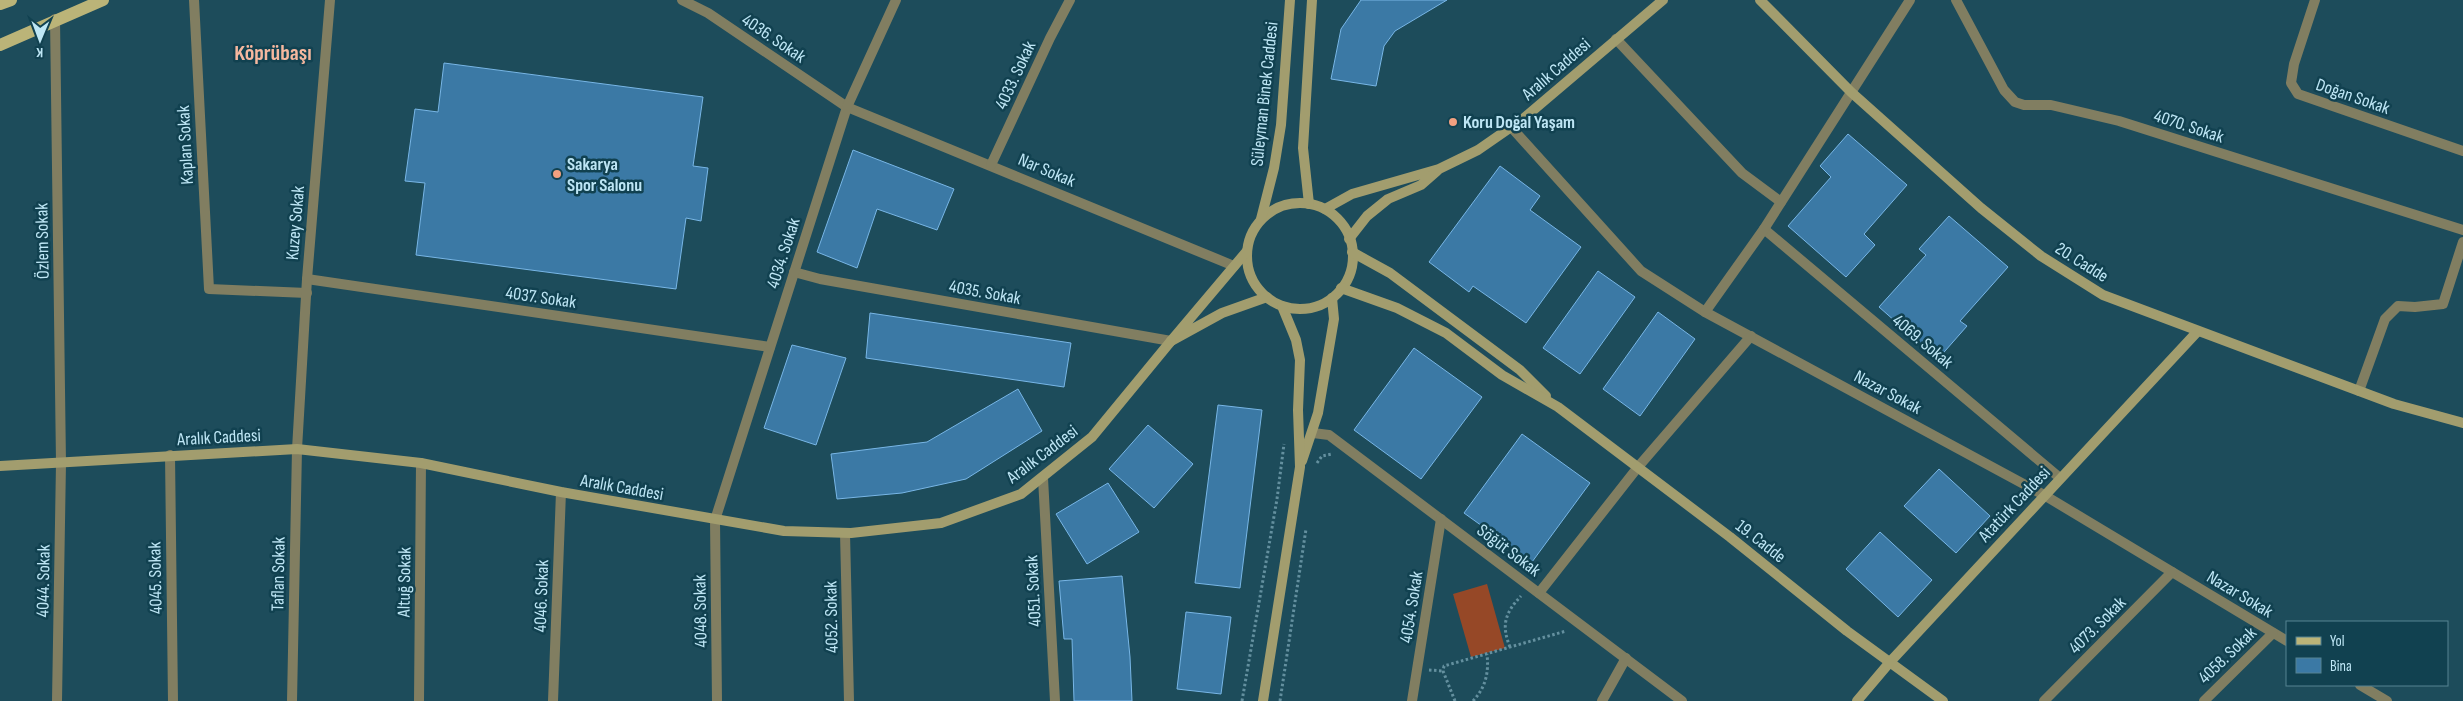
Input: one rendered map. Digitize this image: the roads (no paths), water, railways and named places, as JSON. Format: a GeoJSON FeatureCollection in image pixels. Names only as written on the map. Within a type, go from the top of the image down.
{"type":"FeatureCollection","features":[{"type":"Feature","properties":{"kind":"main road"},"geometry":{"type":"LineString","coordinates":[[0,4],[11,0]]}},
{"type":"Feature","properties":{"kind":"main road"},"geometry":{"type":"LineString","coordinates":[[0,45],[55,19],[102,0]]}},
{"type":"Feature","properties":{"kind":"street","name":"Kaplan Sokak"},"geometry":{"type":"LineString","coordinates":[[194,0],[209,289],[306,293]]}},
{"type":"Feature","properties":{"kind":"street","name":"Kuzey Sokak"},"geometry":{"type":"LineString","coordinates":[[297,448],[307,279],[330,0]]}},
{"type":"Feature","properties":{"kind":"street","name":"4036. Sokak"},"geometry":{"type":"LineString","coordinates":[[682,0],[708,13],[847,106]]}},
{"type":"Feature","properties":{"kind":"street","name":"4034. Sokak"},"geometry":{"type":"LineString","coordinates":[[714,520],[847,106],[896,0]]}},
{"type":"Feature","properties":{"kind":"street","name":"4033. Sokak"},"geometry":{"type":"LineString","coordinates":[[991,165],[1050,38],[1070,0]]}},
{"type":"Feature","properties":{"kind":"street","name":"Süleyman Binek Caddesi"},"geometry":{"type":"LineString","coordinates":[[1261,220],[1274,168],[1281,125],[1290,0]]}},
{"type":"Feature","properties":{"kind":"street"},"geometry":{"type":"LineString","coordinates":[[1309,204],[1303,148],[1312,0]]}},
{"type":"Feature","properties":{"kind":"street","name":"Aralık Caddesi"},"geometry":{"type":"LineString","coordinates":[[1325,209],[1352,194],[1439,169],[1478,150],[1511,127],[1663,0]]}},
{"type":"Feature","properties":{"kind":"street","name":"20. Cadde"},"geometry":{"type":"LineString","coordinates":[[1760,0],[1851,92],[1981,208],[2041,256],[2103,295],[2197,332],[2394,404],[2463,423]]}},
{"type":"Feature","properties":{"kind":"street"},"geometry":{"type":"LineString","coordinates":[[1705,312],[1764,229],[1910,0]]}},
{"type":"Feature","properties":{"kind":"street","name":"4070. Sokak"},"geometry":{"type":"LineString","coordinates":[[1956,0],[2004,90],[2016,102],[2024,105],[2051,105],[2119,120],[2463,230]]}},
{"type":"Feature","properties":{"kind":"street","name":"Doğan Sokak"},"geometry":{"type":"LineString","coordinates":[[2315,0],[2294,64],[2291,83],[2298,94],[2463,151]]}},
{"type":"Feature","properties":{"kind":"street","name":"Özlem Sokak"},"geometry":{"type":"LineString","coordinates":[[55,19],[61,463]]}},
{"type":"Feature","properties":{"kind":"street"},"geometry":{"type":"LineString","coordinates":[[1616,39],[1742,173],[1781,202]]}},
{"type":"Feature","properties":{"kind":"street","name":"Nar Sokak"},"geometry":{"type":"LineString","coordinates":[[847,106],[1234,266]]}},
{"type":"Feature","properties":{"kind":"street","name":"Nazar Sokak"},"geometry":{"type":"LineString","coordinates":[[1511,127],[1641,270],[1705,312],[2044,495],[2286,640]]}},
{"type":"Feature","properties":{"kind":"street","name":"Aralık Caddesi"},"geometry":{"type":"LineString","coordinates":[[1349,238],[1367,216],[1388,199],[1421,185],[1439,169]]}},
{"type":"Feature","properties":{"kind":"street"},"geometry":{"type":"LineString","coordinates":[[1291,203],[1309,204],[1325,209],[1339,220],[1349,238],[1352,252],[1351,269],[1341,288],[1332,298],[1317,306],[1299,309],[1282,306],[1267,297],[1255,284],[1248,268],[1247,251],[1251,234],[1261,220],[1275,209],[1291,203]]}},
{"type":"Feature","properties":{"kind":"street","name":"4069. Sokak"},"geometry":{"type":"LineString","coordinates":[[1764,229],[2060,478]]}},
{"type":"Feature","properties":{"kind":"street"},"geometry":{"type":"LineString","coordinates":[[2358,391],[2385,318],[2398,306],[2415,307],[2443,304],[2463,242]]}},
{"type":"Feature","properties":{"kind":"street","name":"Aralık Caddesi"},"geometry":{"type":"LineString","coordinates":[[0,466],[297,448],[421,462],[561,492],[784,531],[845,533],[941,523],[1021,494],[1092,437],[1247,251]]}},
{"type":"Feature","properties":{"kind":"street"},"geometry":{"type":"LineString","coordinates":[[1352,252],[1390,273],[1520,370],[1558,407]]}},
{"type":"Feature","properties":{"kind":"street","name":"4035. Sokak"},"geometry":{"type":"LineString","coordinates":[[794,272],[820,279],[1171,342]]}},
{"type":"Feature","properties":{"kind":"street","name":"4037. Sokak"},"geometry":{"type":"LineString","coordinates":[[307,279],[770,347]]}},
{"type":"Feature","properties":{"kind":"street"},"geometry":{"type":"LineString","coordinates":[[1341,288],[1397,308],[1446,333],[1502,375],[1558,407]]}},
{"type":"Feature","properties":{"kind":"street"},"geometry":{"type":"LineString","coordinates":[[1171,342],[1222,313],[1267,297]]}},
{"type":"Feature","properties":{"kind":"street"},"geometry":{"type":"LineString","coordinates":[[1300,467],[1313,433],[1334,319],[1332,298]]}},
{"type":"Feature","properties":{"kind":"street"},"geometry":{"type":"LineString","coordinates":[[1263,701],[1300,467],[1298,410],[1300,360],[1296,340],[1282,306]]}},
{"type":"Feature","properties":{"kind":"street","name":"Atatürk Caddesi"},"geometry":{"type":"LineString","coordinates":[[1857,701],[1890,662],[2197,332]]}},
{"type":"Feature","properties":{"kind":"street"},"geometry":{"type":"LineString","coordinates":[[1539,593],[1638,467],[1751,336]]}},
{"type":"Feature","properties":{"kind":"street","name":"19. Cadde"},"geometry":{"type":"LineString","coordinates":[[1558,407],[1943,701]]}},
{"type":"Feature","properties":{"kind":"street","name":"Söğüt Sokak"},"geometry":{"type":"LineString","coordinates":[[1313,433],[1329,435],[1682,701]]}},
{"type":"Feature","properties":{"kind":"street","name":"Taflan Sokak"},"geometry":{"type":"LineString","coordinates":[[292,701],[297,448]]}},
{"type":"Feature","properties":{"kind":"street","name":"4045. Sokak"},"geometry":{"type":"LineString","coordinates":[[170,455],[173,701]]}},
{"type":"Feature","properties":{"kind":"street","name":"Altuğ Sokak"},"geometry":{"type":"LineString","coordinates":[[419,701],[421,462]]}},
{"type":"Feature","properties":{"kind":"street","name":"4044. Sokak"},"geometry":{"type":"LineString","coordinates":[[57,701],[61,463]]}},
{"type":"Feature","properties":{"kind":"street","name":"4051. Sokak"},"geometry":{"type":"LineString","coordinates":[[1043,478],[1055,701]]}},
{"type":"Feature","properties":{"kind":"street","name":"4046. Sokak"},"geometry":{"type":"LineString","coordinates":[[553,701],[561,492]]}},
{"type":"Feature","properties":{"kind":"street","name":"4054. Sokak"},"geometry":{"type":"LineString","coordinates":[[1412,701],[1442,519]]}},
{"type":"Feature","properties":{"kind":"street","name":"4048. Sokak"},"geometry":{"type":"LineString","coordinates":[[714,520],[717,701]]}},
{"type":"Feature","properties":{"kind":"street","name":"4052. Sokak"},"geometry":{"type":"LineString","coordinates":[[845,533],[849,701]]}},
{"type":"Feature","properties":{"kind":"street","name":"4073. Sokak"},"geometry":{"type":"LineString","coordinates":[[2044,701],[2172,572]]}},
{"type":"Feature","properties":{"kind":"street","name":"4058. Sokak"},"geometry":{"type":"LineString","coordinates":[[2204,701],[2273,633]]}},
{"type":"Feature","properties":{"kind":"street"},"geometry":{"type":"LineString","coordinates":[[1602,701],[1626,658]]}},
{"type":"Feature","properties":{"kind":"street"},"geometry":{"type":"LineString","coordinates":[[2362,686],[2387,701]]}},
{"type":"Feature","properties":{"kind":"place","name":"Koru Doğal Yaşam"},"geometry":{"type":"Point","coordinates":[1453,122]}},
{"type":"Feature","properties":{"kind":"place","name":"Sakarya Spor Salonu"},"geometry":{"type":"Point","coordinates":[557,174]}},
{"type":"Feature","properties":{"kind":"district","name":"Köprübaşı"},"geometry":{"type":"Point","coordinates":[273,52]}}]}
